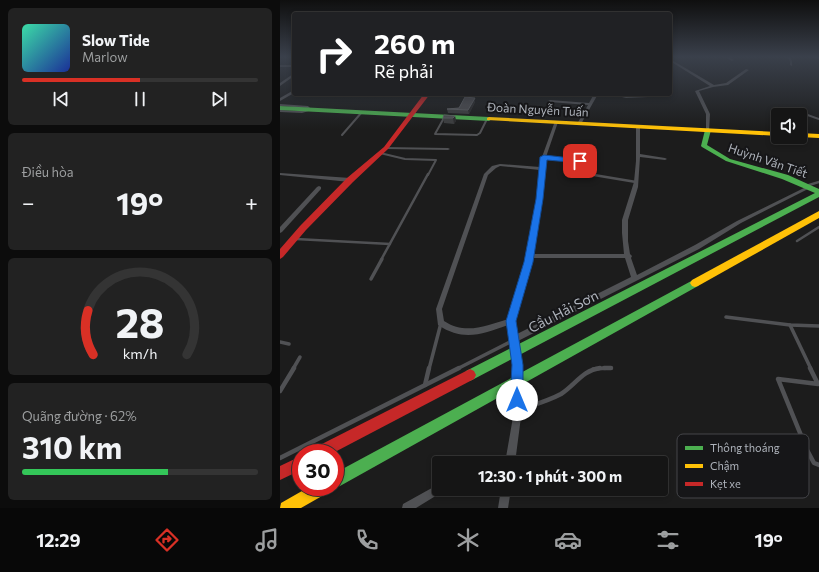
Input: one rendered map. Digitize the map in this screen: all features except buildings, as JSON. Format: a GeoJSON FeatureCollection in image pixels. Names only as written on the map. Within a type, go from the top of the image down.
{"type":"FeatureCollection","features":[{"type":"Feature","properties":{"kind":"main road"},"geometry":{"type":"LineString","coordinates":[[280,255],[350,180],[383,150],[425,96]]}},
{"type":"Feature","properties":{"kind":"main road","name":"Đoàn Nguyễn Tuấn"},"geometry":{"type":"LineString","coordinates":[[280,107],[310,110],[771,134]]}},
{"type":"Feature","properties":{"kind":"main road","name":"Huỳnh Văn Tiết"},"geometry":{"type":"LineString","coordinates":[[708,130],[703,143],[710,150],[731,161],[775,174],[819,193]]}},
{"type":"Feature","properties":{"kind":"main road"},"geometry":{"type":"LineString","coordinates":[[807,135],[819,136]]}},
{"type":"Feature","properties":{"kind":"main road","name":"Cầu Hải Sơn"},"geometry":{"type":"LineString","coordinates":[[336,444],[819,193]]}},
{"type":"Feature","properties":{"kind":"main road"},"geometry":{"type":"LineString","coordinates":[[344,476],[819,214]]}},
{"type":"Feature","properties":{"kind":"main road"},"geometry":{"type":"LineString","coordinates":[[280,474],[292,468]]}},
{"type":"Feature","properties":{"kind":"main road"},"geometry":{"type":"LineString","coordinates":[[286,508],[308,496]]}},
{"type":"Feature","properties":{"kind":"street"},"geometry":{"type":"LineString","coordinates":[[704,81],[713,86]]}},
{"type":"Feature","properties":{"kind":"street"},"geometry":{"type":"LineString","coordinates":[[708,130],[708,114],[697,91],[713,86],[727,84],[732,81]]}},
{"type":"Feature","properties":{"kind":"street"},"geometry":{"type":"LineString","coordinates":[[280,100],[292,92]]}},
{"type":"Feature","properties":{"kind":"street"},"geometry":{"type":"LineString","coordinates":[[579,124],[595,96]]}},
{"type":"Feature","properties":{"kind":"street"},"geometry":{"type":"LineString","coordinates":[[621,96],[648,96]]}},
{"type":"Feature","properties":{"kind":"street"},"geometry":{"type":"LineString","coordinates":[[550,100],[589,104]]}},
{"type":"Feature","properties":{"kind":"street"},"geometry":{"type":"LineString","coordinates":[[280,107],[308,107],[310,110]]}},
{"type":"Feature","properties":{"kind":"street"},"geometry":{"type":"LineString","coordinates":[[280,111],[302,112],[310,110]]}},
{"type":"Feature","properties":{"kind":"street"},"geometry":{"type":"LineString","coordinates":[[511,456],[517,411],[518,365],[511,321],[530,256],[540,199],[544,157],[556,122]]}},
{"type":"Feature","properties":{"kind":"street"},"geometry":{"type":"LineString","coordinates":[[635,278],[631,272],[625,220],[636,182],[638,126]]}},
{"type":"Feature","properties":{"kind":"street"},"geometry":{"type":"LineString","coordinates":[[383,150],[448,149]]}},
{"type":"Feature","properties":{"kind":"street"},"geometry":{"type":"LineString","coordinates":[[638,155],[665,159]]}},
{"type":"Feature","properties":{"kind":"street"},"geometry":{"type":"LineString","coordinates":[[511,321],[467,333],[448,329],[441,323],[439,309],[486,174],[494,167],[500,166],[542,169]]}},
{"type":"Feature","properties":{"kind":"street"},"geometry":{"type":"LineString","coordinates":[[280,174],[350,180]]}},
{"type":"Feature","properties":{"kind":"street"},"geometry":{"type":"LineString","coordinates":[[513,340],[697,247],[739,222],[808,187]]}},
{"type":"Feature","properties":{"kind":"street"},"geometry":{"type":"LineString","coordinates":[[280,232],[319,188]]}},
{"type":"Feature","properties":{"kind":"street"},"geometry":{"type":"LineString","coordinates":[[530,256],[629,256]]}},
{"type":"Feature","properties":{"kind":"street"},"geometry":{"type":"LineString","coordinates":[[407,508],[432,493]]}},
{"type":"Feature","properties":{"kind":"street"},"geometry":{"type":"LineString","coordinates":[[503,508],[505,496]]}},
{"type":"Feature","properties":{"kind":"lane"},"geometry":{"type":"LineString","coordinates":[[342,134],[362,112]]}},
{"type":"Feature","properties":{"kind":"lane"},"geometry":{"type":"LineString","coordinates":[[807,115],[819,119]]}},
{"type":"Feature","properties":{"kind":"lane"},"geometry":{"type":"LineString","coordinates":[[445,116],[435,134],[479,135],[487,119]]}},
{"type":"Feature","properties":{"kind":"lane"},"geometry":{"type":"LineString","coordinates":[[371,279],[436,160],[405,159],[383,150]]}},
{"type":"Feature","properties":{"kind":"lane"},"geometry":{"type":"LineString","coordinates":[[544,157],[580,161],[582,164],[579,171],[580,173],[636,182]]}},
{"type":"Feature","properties":{"kind":"lane"},"geometry":{"type":"LineString","coordinates":[[808,187],[819,182]]}},
{"type":"Feature","properties":{"kind":"lane"},"geometry":{"type":"LineString","coordinates":[[797,241],[819,227]]}},
{"type":"Feature","properties":{"kind":"lane"},"geometry":{"type":"LineString","coordinates":[[294,239],[390,244]]}},
{"type":"Feature","properties":{"kind":"lane"},"geometry":{"type":"LineString","coordinates":[[726,317],[790,326],[819,326]]}},
{"type":"Feature","properties":{"kind":"lane"},"geometry":{"type":"LineString","coordinates":[[425,385],[441,323]]}},
{"type":"Feature","properties":{"kind":"lane"},"geometry":{"type":"LineString","coordinates":[[790,326],[819,384]]}},
{"type":"Feature","properties":{"kind":"lane"},"geometry":{"type":"LineString","coordinates":[[280,458],[513,340]]}},
{"type":"Feature","properties":{"kind":"lane"},"geometry":{"type":"LineString","coordinates":[[280,342],[289,344]]}},
{"type":"Feature","properties":{"kind":"lane"},"geometry":{"type":"LineString","coordinates":[[280,390],[300,357]]}},
{"type":"Feature","properties":{"kind":"lane"},"geometry":{"type":"LineString","coordinates":[[517,411],[560,394],[588,370],[599,367],[611,368]]}},
{"type":"Feature","properties":{"kind":"lane"},"geometry":{"type":"LineString","coordinates":[[800,434],[778,379],[819,384]]}},
{"type":"Feature","properties":{"kind":"lane"},"geometry":{"type":"LineString","coordinates":[[809,454],[814,463],[819,465]]}},
{"type":"Feature","properties":{"kind":"traffic: fast"},"geometry":{"type":"LineString","coordinates":[[280,108],[489,119]]}},
{"type":"Feature","properties":{"kind":"traffic: fast"},"geometry":{"type":"LineString","coordinates":[[708,130],[704,146],[728,160],[785,177],[819,192]]}},
{"type":"Feature","properties":{"kind":"traffic: fast"},"geometry":{"type":"LineString","coordinates":[[470,375],[819,194]]}},
{"type":"Feature","properties":{"kind":"traffic: fast"},"geometry":{"type":"LineString","coordinates":[[344,476],[695,283]]}},
{"type":"Feature","properties":{"kind":"traffic: slow"},"geometry":{"type":"LineString","coordinates":[[489,119],[771,134]]}},
{"type":"Feature","properties":{"kind":"traffic: slow"},"geometry":{"type":"LineString","coordinates":[[807,135],[819,136]]}},
{"type":"Feature","properties":{"kind":"traffic: slow"},"geometry":{"type":"LineString","coordinates":[[695,283],[819,214]]}},
{"type":"Feature","properties":{"kind":"traffic: slow"},"geometry":{"type":"LineString","coordinates":[[286,508],[308,496]]}},
{"type":"Feature","properties":{"kind":"traffic: jam"},"geometry":{"type":"LineString","coordinates":[[280,255],[303,228],[350,180],[386,148],[425,96]]}},
{"type":"Feature","properties":{"kind":"traffic: jam"},"geometry":{"type":"LineString","coordinates":[[336,444],[470,375]]}},
{"type":"Feature","properties":{"kind":"traffic: jam"},"geometry":{"type":"LineString","coordinates":[[280,473],[292,467]]}},
{"type":"Feature","properties":{"kind":"route"},"geometry":{"type":"LineString","coordinates":[[517,400],[516,390],[518,365],[511,321],[529,262],[540,199],[544,157],[580,161]]}}]}
